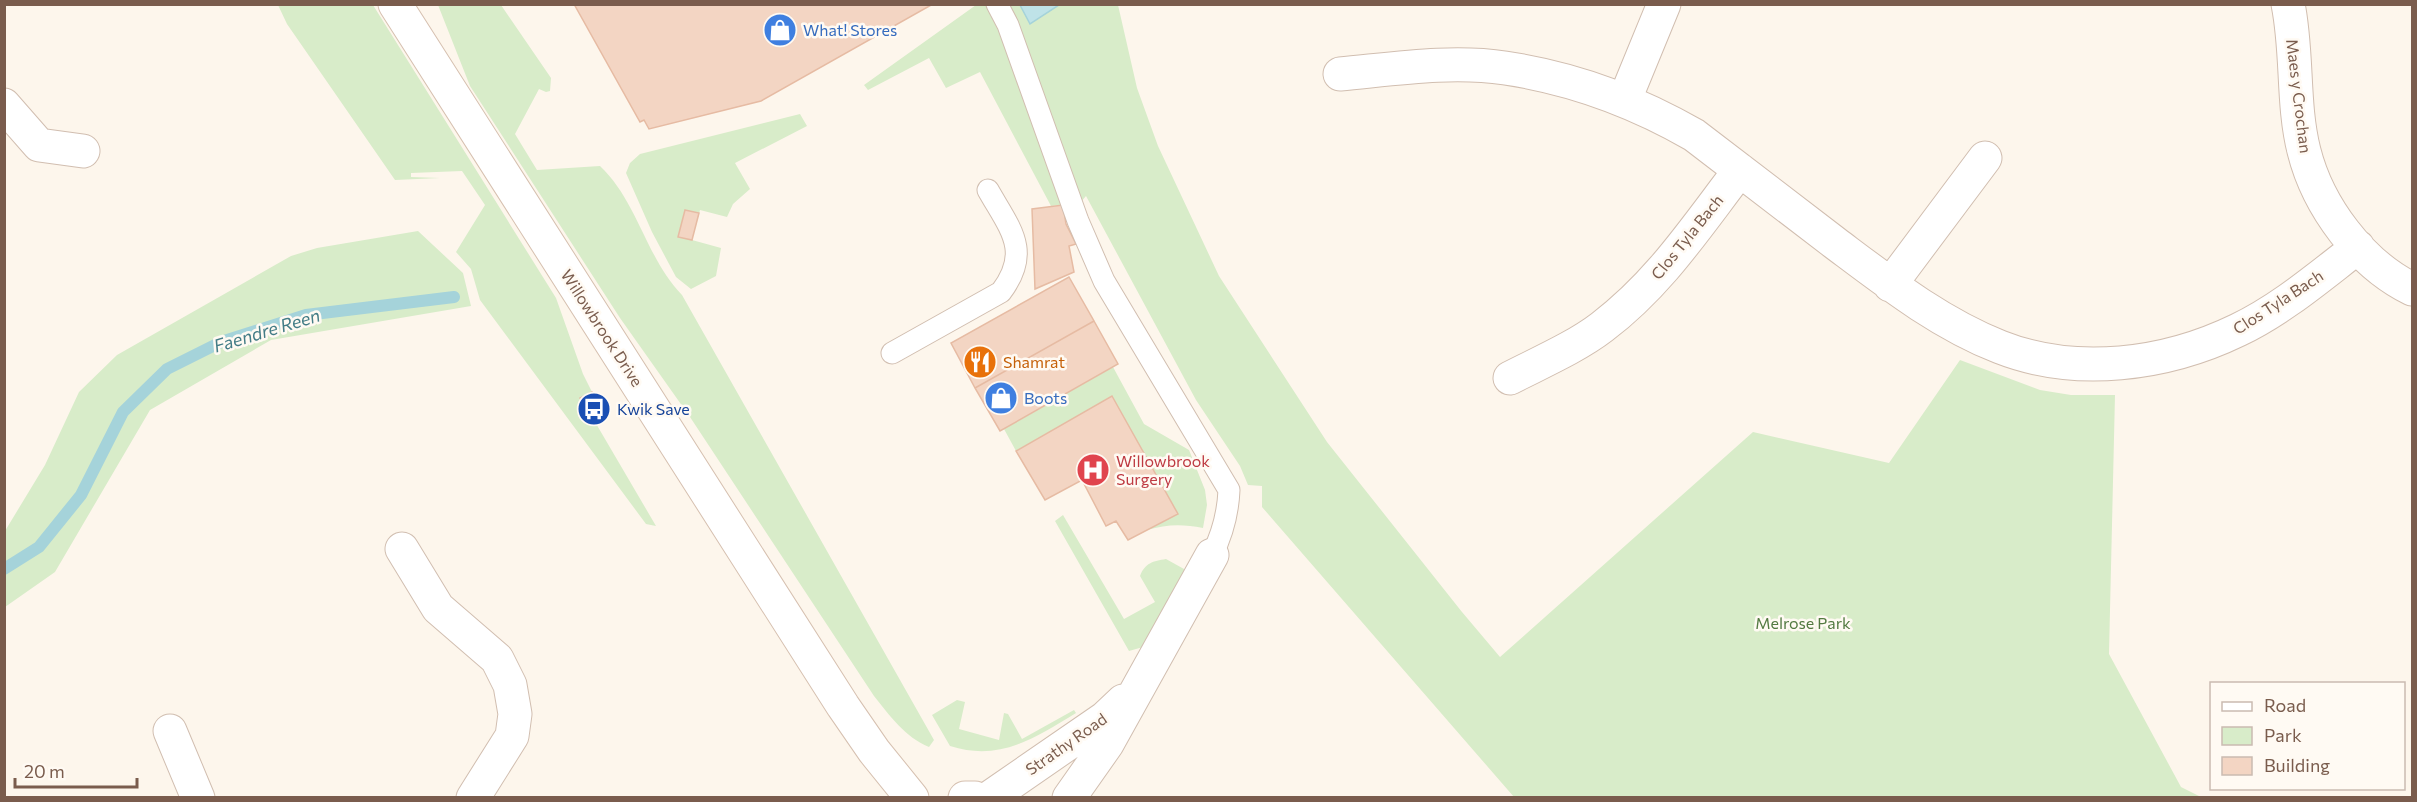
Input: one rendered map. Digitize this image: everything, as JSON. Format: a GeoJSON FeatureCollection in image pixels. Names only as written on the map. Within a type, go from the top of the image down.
{"type":"FeatureCollection","features":[{"type":"Feature","properties":{"kind":"street","name":"Willowbrook Drive"},"geometry":{"type":"LineString","coordinates":[[395,4],[843,706],[874,751],[912,798]]}},
{"type":"Feature","properties":{"kind":"street"},"geometry":{"type":"LineString","coordinates":[[1625,99],[1664,4]]}},
{"type":"Feature","properties":{"kind":"street","name":"Maes y Crochan"},"geometry":{"type":"LineString","coordinates":[[2288,4],[2304,152],[2316,183],[2335,219],[2358,247],[2376,266],[2396,281],[2412,289]]}},
{"type":"Feature","properties":{"kind":"street","name":"Clos Tyla Bach"},"geometry":{"type":"LineString","coordinates":[[1340,74],[1436,65],[1504,68],[1562,80],[1625,99],[1694,135],[1890,285],[1935,315],[2002,348],[2044,359],[2102,364],[2142,361],[2187,351],[2239,330],[2310,284],[2358,247]]}},
{"type":"Feature","properties":{"kind":"street"},"geometry":{"type":"LineString","coordinates":[[4,105],[39,145],[83,151]]}},
{"type":"Feature","properties":{"kind":"street"},"geometry":{"type":"LineString","coordinates":[[1890,285],[1985,158]]}},
{"type":"Feature","properties":{"kind":"street","name":"Clos Tyla Bach"},"geometry":{"type":"LineString","coordinates":[[1510,378],[1601,328],[1642,293],[1676,256],[1740,170]]}},
{"type":"Feature","properties":{"kind":"street"},"geometry":{"type":"LineString","coordinates":[[402,549],[438,608],[496,659],[510,685],[515,714],[512,736],[473,798]]}},
{"type":"Feature","properties":{"kind":"street","name":"Strathy Road"},"geometry":{"type":"LineString","coordinates":[[1069,798],[1107,744],[1212,555]]}},
{"type":"Feature","properties":{"kind":"street","name":"Strathy Road"},"geometry":{"type":"LineString","coordinates":[[989,798],[1105,718],[1139,686]]}},
{"type":"Feature","properties":{"kind":"street"},"geometry":{"type":"LineString","coordinates":[[170,731],[198,798]]}},
{"type":"Feature","properties":{"kind":"street"},"geometry":{"type":"LineString","coordinates":[[965,798],[975,798]]}},
{"type":"Feature","properties":{"kind":"lane"},"geometry":{"type":"LineString","coordinates":[[997,4],[1008,25],[1078,221],[1104,281],[1229,490],[1228,513],[1222,536],[1212,555]]}},
{"type":"Feature","properties":{"kind":"lane"},"geometry":{"type":"LineString","coordinates":[[892,353],[1001,292],[1012,277],[1018,255],[1009,227],[988,190]]}},
{"type":"Feature","properties":{"kind":"green space"},"geometry":{"type":"Polygon","coordinates":[[[278,5],[373,5],[556,298],[583,374],[592,392],[581,398],[656,526],[646,524],[480,300],[471,269],[456,252],[485,205],[462,171],[411,173],[411,177],[440,178],[395,180],[287,24],[278,5]]]}},
{"type":"Feature","properties":{"kind":"green space"},"geometry":{"type":"Polygon","coordinates":[[[438,5],[501,5],[551,78],[550,91],[539,89],[515,134],[537,170],[600,166],[624,196],[659,264],[682,295],[934,740],[929,747],[905,732],[874,696],[690,417],[620,318],[470,86],[438,5]]]}},
{"type":"Feature","properties":{"kind":"green space","name":"Melrose Park"},"geometry":{"type":"Polygon","coordinates":[[[976,5],[1118,5],[1137,88],[1158,146],[1219,276],[1327,442],[1500,657],[1753,432],[1889,463],[1960,360],[2040,390],[2071,395],[2115,395],[2109,654],[2181,787],[2201,797],[1514,797],[1262,507],[1262,486],[1248,485],[1240,466],[1196,400],[1086,196],[1080,203],[1051,206],[980,72],[946,88],[929,58],[868,90],[864,85],[976,5]]]}},
{"type":"Feature","properties":{"kind":"green space"},"geometry":{"type":"Polygon","coordinates":[[[800,114],[807,126],[735,163],[750,189],[733,204],[727,217],[700,210],[692,240],[721,248],[716,276],[691,289],[676,277],[652,232],[626,173],[630,163],[640,154],[800,114]]]}},
{"type":"Feature","properties":{"kind":"green space"},"geometry":{"type":"Polygon","coordinates":[[[418,231],[463,273],[471,306],[271,340],[150,410],[55,572],[5,607],[5,531],[45,465],[79,392],[117,355],[291,256],[317,248],[418,231]]]}},
{"type":"Feature","properties":{"kind":"green space"},"geometry":{"type":"Polygon","coordinates":[[[1113,367],[1144,424],[1189,450],[1205,490],[1207,505],[1203,528],[1175,525],[1147,530],[1178,514],[1112,397],[1016,451],[1004,429],[1113,367]]]}},
{"type":"Feature","properties":{"kind":"green space"},"geometry":{"type":"Polygon","coordinates":[[[1063,515],[1124,619],[1155,602],[1140,576],[1147,565],[1166,559],[1184,569],[1184,573],[1143,647],[1129,651],[1055,521],[1063,515]]]}},
{"type":"Feature","properties":{"kind":"green space"},"geometry":{"type":"Polygon","coordinates":[[[957,700],[965,702],[959,729],[999,740],[1004,713],[1008,714],[1022,739],[1074,710],[1076,713],[1016,745],[985,751],[968,750],[950,746],[932,715],[957,700]]]}},
{"type":"Feature","properties":{"kind":"water"},"geometry":{"type":"Polygon","coordinates":[[[1020,5],[1059,5],[1030,24],[1020,5]]]}},
{"type":"Feature","properties":{"kind":"building"},"geometry":{"type":"Polygon","coordinates":[[[574,4],[933,4],[761,101],[649,129],[644,120],[640,122],[574,4]]]}},
{"type":"Feature","properties":{"kind":"building"},"geometry":{"type":"Polygon","coordinates":[[[1063,205],[1066,224],[1076,244],[1069,246],[1074,272],[1035,289],[1032,209],[1063,205]]]}},
{"type":"Feature","properties":{"kind":"building"},"geometry":{"type":"Polygon","coordinates":[[[685,210],[699,213],[692,240],[678,237],[685,210]]]}},
{"type":"Feature","properties":{"kind":"building"},"geometry":{"type":"Polygon","coordinates":[[[1069,277],[1094,321],[975,388],[951,343],[1069,277]]]}},
{"type":"Feature","properties":{"kind":"building"},"geometry":{"type":"Polygon","coordinates":[[[1094,321],[1118,364],[1000,431],[975,388],[1094,321]]]}},
{"type":"Feature","properties":{"kind":"building"},"geometry":{"type":"Polygon","coordinates":[[[592,392],[606,419],[595,424],[580,398],[592,392]]]}},
{"type":"Feature","properties":{"kind":"building"},"geometry":{"type":"Polygon","coordinates":[[[1112,396],[1178,514],[1128,540],[1116,521],[1106,526],[1082,480],[1045,500],[1016,451],[1112,396]]]}},
{"type":"Feature","properties":{"kind":"waterway","name":"Faendre Reen"},"geometry":{"type":"LineString","coordinates":[[4,569],[39,547],[81,495],[123,412],[167,369],[221,342],[306,315],[454,297]]}},
{"type":"Feature","properties":{"kind":"place","name":"What! Stores"},"geometry":{"type":"Point","coordinates":[780,30]}},
{"type":"Feature","properties":{"kind":"place","name":"Shamrat"},"geometry":{"type":"Point","coordinates":[980,362]}},
{"type":"Feature","properties":{"kind":"place","name":"Boots"},"geometry":{"type":"Point","coordinates":[1001,398]}},
{"type":"Feature","properties":{"kind":"place","name":"Kwik Save"},"geometry":{"type":"Point","coordinates":[594,409]}},
{"type":"Feature","properties":{"kind":"place","name":"Willowbrook Surgery"},"geometry":{"type":"Point","coordinates":[1093,470]}}]}
